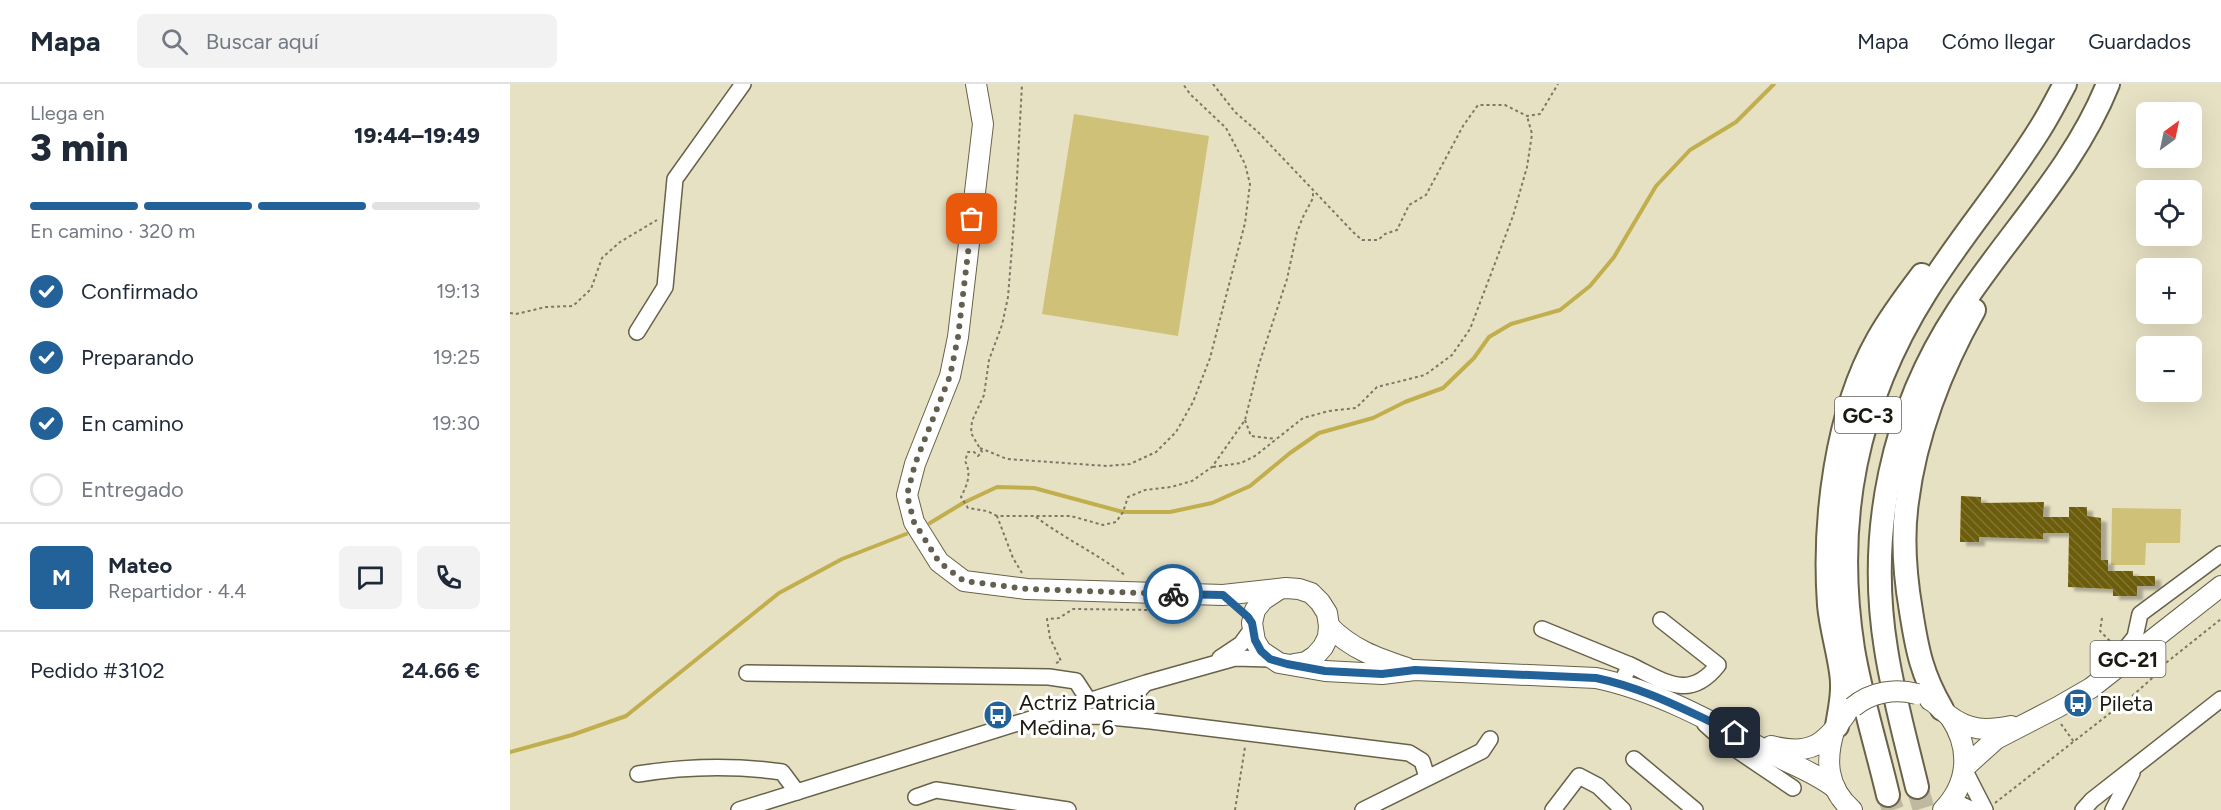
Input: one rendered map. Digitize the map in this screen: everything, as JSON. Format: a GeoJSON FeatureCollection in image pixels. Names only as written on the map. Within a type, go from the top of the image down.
{"type":"FeatureCollection","features":[{"type":"Feature","properties":{"kind":"highway","name":"GC-3"},"geometry":{"type":"LineString","coordinates":[[1888,795],[1853,651],[1848,606],[1845,551],[1851,488],[1860,440],[1876,390],[1897,343],[1926,291],[2043,124],[2065,84]]}},
{"type":"Feature","properties":{"kind":"highway","name":"GC-3"},"geometry":{"type":"LineString","coordinates":[[1917,787],[1886,650],[1881,605],[1879,554],[1884,499],[1895,451],[1929,361],[1958,311],[2072,154],[2109,84]]}},
{"type":"Feature","properties":{"kind":"highway"},"geometry":{"type":"LineString","coordinates":[[1836,727],[1842,674],[1829,606],[1828,552],[1832,491],[1840,441],[1859,379],[1877,340],[1896,309],[1992,181],[2043,124]]}},
{"type":"Feature","properties":{"kind":"highway"},"geometry":{"type":"LineString","coordinates":[[1945,712],[1924,677],[1906,583],[1906,503],[1917,444],[1941,381],[1967,323],[1990,284],[2045,209],[2072,154]]}},
{"type":"Feature","properties":{"kind":"main road","name":"GC-21"},"geometry":{"type":"LineString","coordinates":[[976,84],[983,124],[958,337],[950,376],[915,464],[907,495],[914,522],[939,562],[964,581],[1027,589],[1223,595],[1286,588],[1299,589],[1311,594],[1320,602],[1327,613],[1329,626],[1340,637],[1374,657],[1415,670]]}},
{"type":"Feature","properties":{"kind":"main road","name":"GC-21"},"geometry":{"type":"LineString","coordinates":[[1965,768],[1996,739],[2091,688],[2221,586]]}},
{"type":"Feature","properties":{"kind":"main road"},"geometry":{"type":"LineString","coordinates":[[1252,626],[1255,610],[1263,600],[1273,592],[1286,588]]}},
{"type":"Feature","properties":{"kind":"main road"},"geometry":{"type":"LineString","coordinates":[[1223,595],[1242,611],[1252,626],[1255,640],[1261,651],[1270,659]]}},
{"type":"Feature","properties":{"kind":"main road"},"geometry":{"type":"LineString","coordinates":[[1294,664],[1306,662],[1315,656],[1328,637],[1329,626]]}},
{"type":"Feature","properties":{"kind":"main road","name":"GC-21"},"geometry":{"type":"LineString","coordinates":[[1270,659],[1279,663],[1325,671],[1382,674],[1415,670],[1596,678],[1621,683],[1754,742],[1774,755],[1820,776],[1835,788]]}},
{"type":"Feature","properties":{"kind":"main road","name":"GC-21"},"geometry":{"type":"LineString","coordinates":[[1754,742],[1785,750],[1804,750],[1822,742],[1846,713],[1860,701],[1878,693],[1896,691],[1917,694],[1932,701],[1961,723],[1978,730],[2028,723]]}},
{"type":"Feature","properties":{"kind":"main road","name":"GC-21"},"geometry":{"type":"LineString","coordinates":[[1945,712],[1958,729],[1964,748],[1965,768],[1960,787],[1946,807]]}},
{"type":"Feature","properties":{"kind":"main road","name":"GC-21"},"geometry":{"type":"LineString","coordinates":[[1836,727],[1829,748],[1829,768],[1835,788],[1852,810]]}},
{"type":"Feature","properties":{"kind":"street"},"geometry":{"type":"LineString","coordinates":[[637,332],[665,286],[675,179],[743,84]]}},
{"type":"Feature","properties":{"kind":"street"},"geometry":{"type":"LineString","coordinates":[[2106,677],[2117,658],[2135,637],[2140,614],[2221,554]]}},
{"type":"Feature","properties":{"kind":"street"},"geometry":{"type":"LineString","coordinates":[[1542,629],[1673,685],[1693,685],[1707,679],[1718,665],[1661,620]]}},
{"type":"Feature","properties":{"kind":"street"},"geometry":{"type":"LineString","coordinates":[[1210,665],[1241,644],[1252,626]]}},
{"type":"Feature","properties":{"kind":"street"},"geometry":{"type":"LineString","coordinates":[[739,810],[1146,683],[1235,658],[1270,659]]}},
{"type":"Feature","properties":{"kind":"street"},"geometry":{"type":"LineString","coordinates":[[1621,683],[1630,665]]}},
{"type":"Feature","properties":{"kind":"street"},"geometry":{"type":"LineString","coordinates":[[747,673],[1049,677],[1076,681],[1089,701]]}},
{"type":"Feature","properties":{"kind":"street"},"geometry":{"type":"LineString","coordinates":[[1146,683],[1132,698],[1133,708],[1151,721]]}},
{"type":"Feature","properties":{"kind":"street"},"geometry":{"type":"LineString","coordinates":[[2083,810],[2092,800],[2221,699]]}},
{"type":"Feature","properties":{"kind":"street"},"geometry":{"type":"LineString","coordinates":[[1022,722],[1076,715],[1151,721],[1409,753],[1422,761],[1427,777]]}},
{"type":"Feature","properties":{"kind":"street"},"geometry":{"type":"LineString","coordinates":[[1696,715],[1725,742],[1793,788]]}},
{"type":"Feature","properties":{"kind":"street"},"geometry":{"type":"LineString","coordinates":[[1367,809],[1482,751],[1490,740]]}},
{"type":"Feature","properties":{"kind":"street"},"geometry":{"type":"LineString","coordinates":[[1634,759],[1695,810]]}},
{"type":"Feature","properties":{"kind":"street"},"geometry":{"type":"LineString","coordinates":[[638,774],[679,768],[754,768],[782,772],[797,792]]}},
{"type":"Feature","properties":{"kind":"street"},"geometry":{"type":"LineString","coordinates":[[1965,768],[1980,808]]}},
{"type":"Feature","properties":{"kind":"street"},"geometry":{"type":"LineString","coordinates":[[2113,810],[2135,768]]}},
{"type":"Feature","properties":{"kind":"street"},"geometry":{"type":"LineString","coordinates":[[1553,810],[1579,776],[1598,786],[1623,810]]}},
{"type":"Feature","properties":{"kind":"street"},"geometry":{"type":"LineString","coordinates":[[916,797],[936,790],[1068,810]]}},
{"type":"Feature","properties":{"kind":"street"},"geometry":{"type":"LineString","coordinates":[[1946,807],[1960,804],[1980,808]]}},
{"type":"Feature","properties":{"kind":"path"},"geometry":{"type":"LineString","coordinates":[[1022,84],[1008,297],[1002,325],[989,360],[984,395],[972,421],[971,433],[982,452],[978,456],[974,452],[968,452],[965,461],[969,469],[967,485],[961,497],[968,508],[987,511],[997,516],[1071,516],[1103,525],[1116,522],[1123,512],[1128,497],[1144,490],[1171,487],[1192,481],[1212,467],[1245,420],[1259,363],[1287,279],[1298,232],[1313,198],[1313,192]]}},
{"type":"Feature","properties":{"kind":"path"},"geometry":{"type":"LineString","coordinates":[[980,448],[1007,459],[1107,466],[1130,464],[1156,453],[1176,432],[1193,402],[1210,358],[1242,234],[1250,184],[1245,164],[1226,128],[1190,94],[1183,84]]}},
{"type":"Feature","properties":{"kind":"path"},"geometry":{"type":"LineString","coordinates":[[1213,84],[1235,112],[1258,132],[1313,192],[1362,240],[1378,240],[1385,234],[1397,230],[1405,218],[1409,205],[1426,195],[1462,126],[1478,105],[1505,105],[1527,116],[1540,114],[1558,84]]}},
{"type":"Feature","properties":{"kind":"path"},"geometry":{"type":"LineString","coordinates":[[1212,467],[1241,463],[1256,456],[1303,418],[1329,411],[1356,408],[1377,387],[1425,375],[1452,355],[1470,329],[1513,216],[1527,167],[1532,134],[1527,116]]}},
{"type":"Feature","properties":{"kind":"path"},"geometry":{"type":"LineString","coordinates":[[510,313],[516,314],[546,307],[573,306],[591,290],[602,258],[620,242],[652,224],[672,207]]}},
{"type":"Feature","properties":{"kind":"path"},"geometry":{"type":"LineString","coordinates":[[1245,420],[1251,435],[1276,440]]}},
{"type":"Feature","properties":{"kind":"path"},"geometry":{"type":"LineString","coordinates":[[997,516],[1013,558],[1022,570],[1027,589]]}},
{"type":"Feature","properties":{"kind":"path"},"geometry":{"type":"LineString","coordinates":[[1980,808],[1997,802],[2132,696],[2163,666],[2221,619]]}},
{"type":"Feature","properties":{"kind":"path"},"geometry":{"type":"LineString","coordinates":[[1235,810],[1248,732]]}},
{"type":"Feature","properties":{"kind":"shaded area"},"geometry":{"type":"Polygon","coordinates":[[[1074,114],[1209,136],[1178,336],[1042,314],[1074,114]]]}},
{"type":"Feature","properties":{"kind":"shaded area"},"geometry":{"type":"Polygon","coordinates":[[[2112,508],[2181,509],[2180,543],[2146,543],[2145,565],[2111,565],[2112,508]]]}},
{"type":"Feature","properties":{"kind":"building"},"geometry":{"type":"Polygon","coordinates":[[[1961,496],[1981,497],[1981,503],[2044,502],[2043,517],[2069,517],[2069,507],[2087,507],[2087,516],[2101,518],[2101,560],[2108,560],[2108,571],[2133,571],[2133,576],[2155,576],[2155,586],[2137,586],[2137,596],[2113,596],[2113,589],[2068,587],[2069,533],[2043,533],[2043,539],[1979,537],[1979,542],[1960,542],[1961,496]]]}},
{"type":"Feature","properties":{"kind":"waterway"},"geometry":{"type":"LineString","coordinates":[[930,523],[963,503],[997,487],[1034,488],[1123,512],[1170,512],[1212,503],[1250,486],[1290,453],[1319,433],[1373,418],[1405,402],[1443,388],[1474,358],[1489,337],[1511,324],[1560,310],[1590,286],[1614,257],[1656,186],[1690,150],[1736,122],[1774,84]]}},
{"type":"Feature","properties":{"kind":"waterway"},"geometry":{"type":"LineString","coordinates":[[510,752],[572,735],[626,716],[779,593],[842,559],[906,534]]}},
{"type":"Feature","properties":{"kind":"tunnel"},"geometry":{"type":"LineString","coordinates":[[1917,787],[1924,810]]}},
{"type":"Feature","properties":{"kind":"tunnel"},"geometry":{"type":"LineString","coordinates":[[1888,795],[1893,810]]}},
{"type":"Feature","properties":{"kind":"way so far"},"geometry":{"type":"LineString","coordinates":[[972,219],[958,337],[950,376],[915,464],[907,495],[914,522],[939,562],[964,581],[1027,589],[1173,594]]}},
{"type":"Feature","properties":{"kind":"place","name":"Pileta"},"geometry":{"type":"Point","coordinates":[2078,703]}},
{"type":"Feature","properties":{"kind":"place","name":"Actriz Patricia Medina, 6"},"geometry":{"type":"Point","coordinates":[998,715]}},
{"type":"Feature","properties":{"kind":"route"},"geometry":{"type":"LineString","coordinates":[[1173,594],[1223,595],[1248,617],[1261,651],[1279,663],[1325,671],[1382,674],[1415,670],[1596,678],[1621,683],[1735,733]]}}]}
